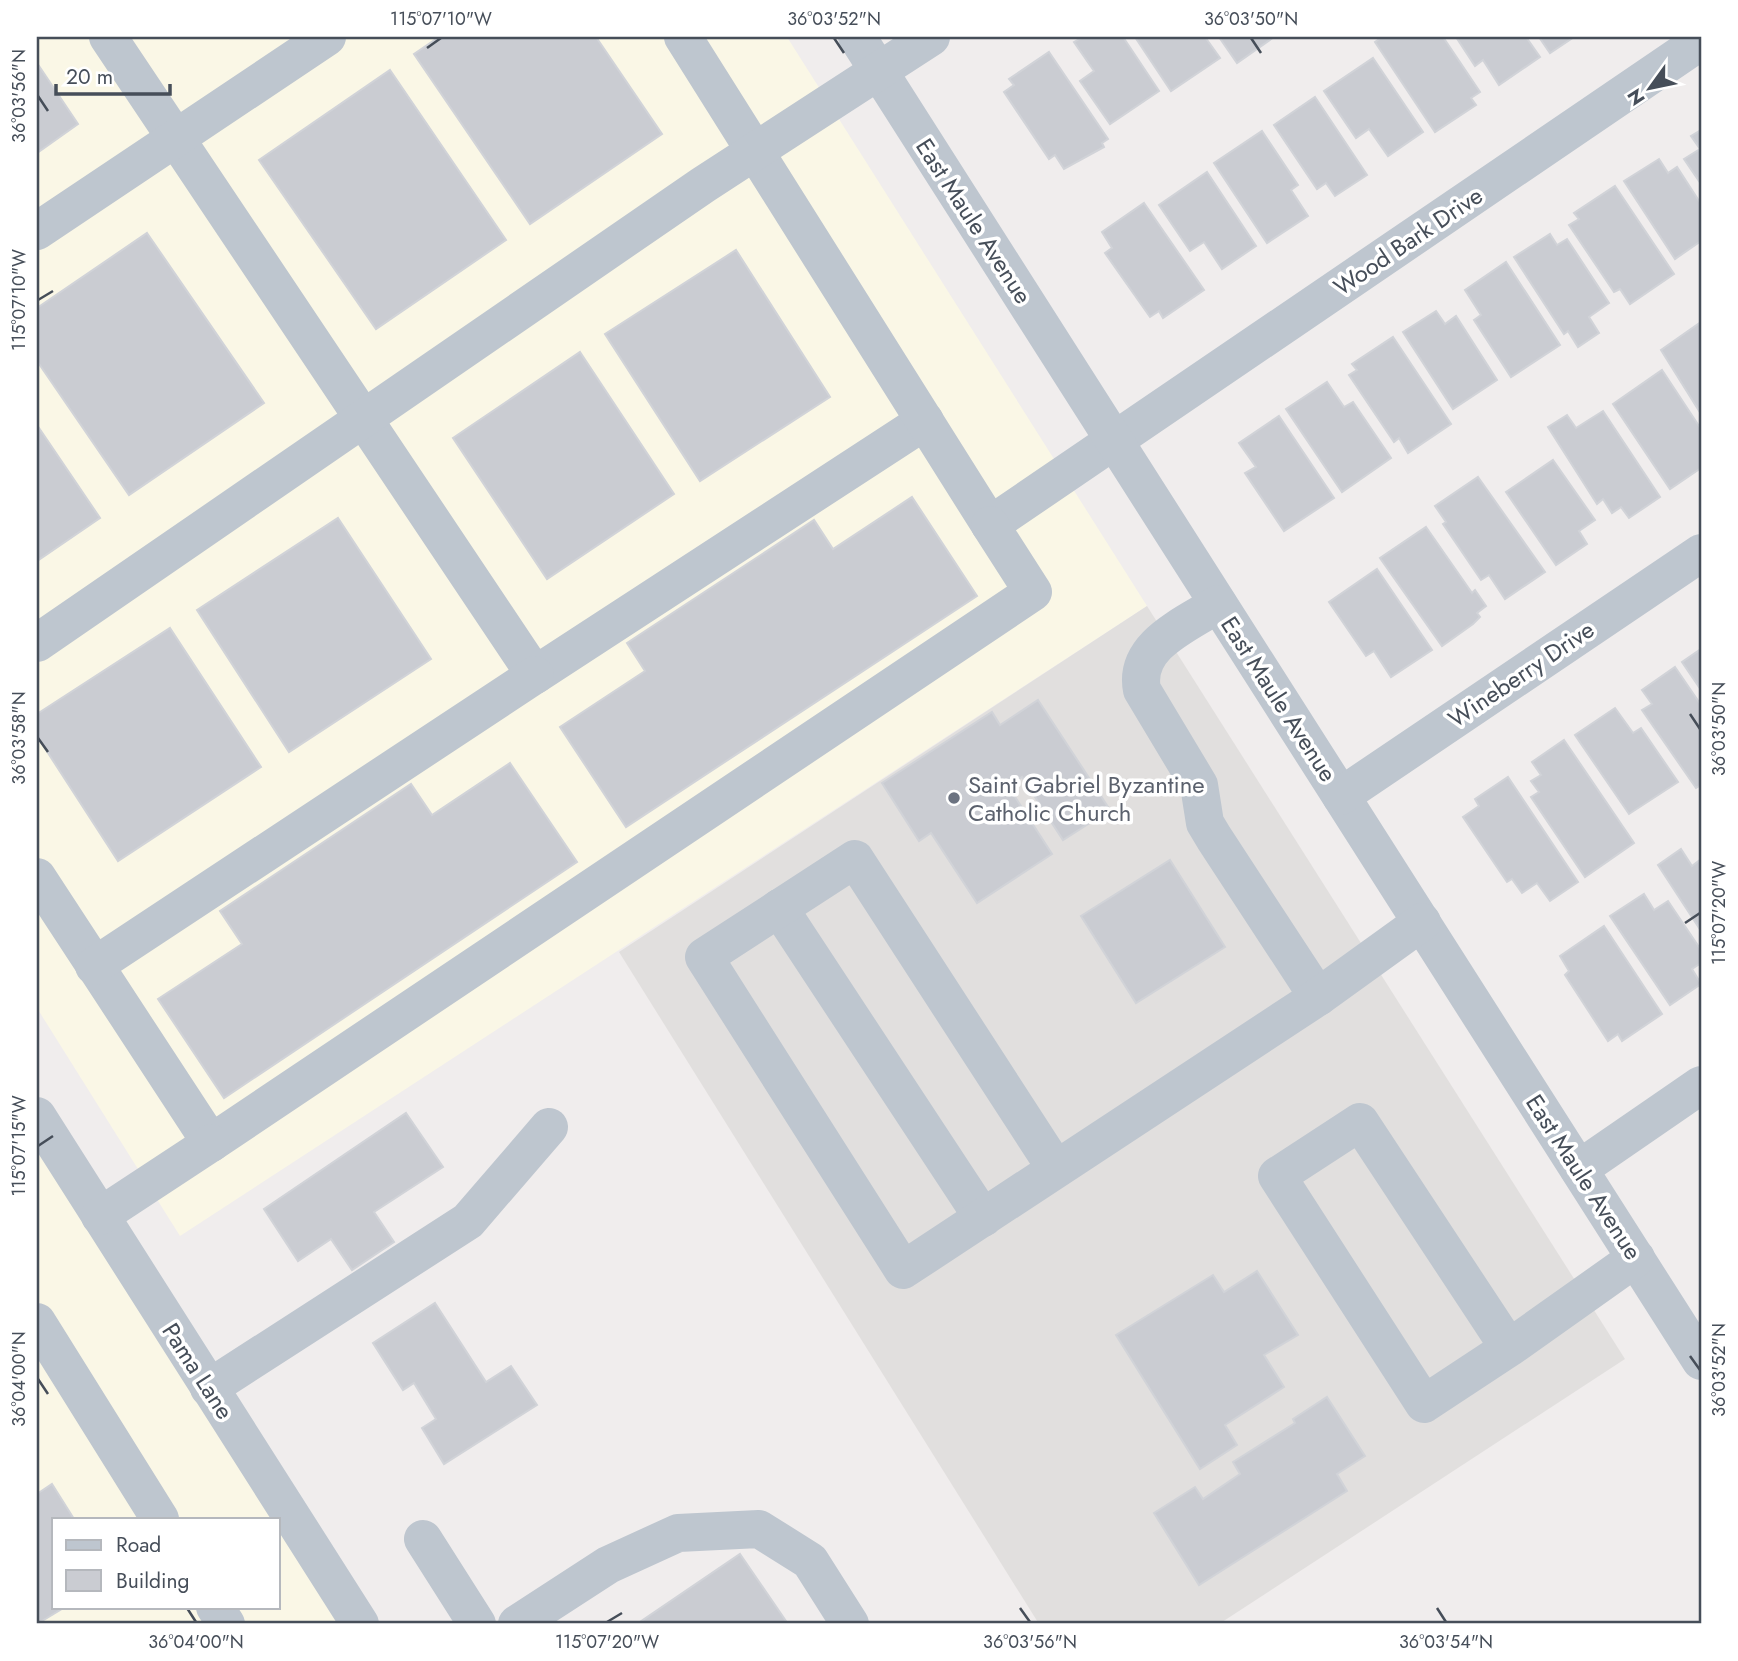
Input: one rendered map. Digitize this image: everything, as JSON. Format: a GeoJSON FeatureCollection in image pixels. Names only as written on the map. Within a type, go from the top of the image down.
{"type":"FeatureCollection","features":[{"type":"Feature","properties":{"kind":"street"},"geometry":{"type":"LineString","coordinates":[[108,37],[535,674]]}},
{"type":"Feature","properties":{"kind":"street"},"geometry":{"type":"LineString","coordinates":[[37,231],[327,37]]}},
{"type":"Feature","properties":{"kind":"street"},"geometry":{"type":"LineString","coordinates":[[100,1216],[1034,592],[683,37]]}},
{"type":"Feature","properties":{"kind":"street","name":"East Maule Avenue"},"geometry":{"type":"LineString","coordinates":[[857,37],[1701,1361]]}},
{"type":"Feature","properties":{"kind":"street"},"geometry":{"type":"LineString","coordinates":[[37,643],[755,151],[931,37]]}},
{"type":"Feature","properties":{"kind":"street","name":"Wood Bark Drive"},"geometry":{"type":"LineString","coordinates":[[990,525],[1701,41]]}},
{"type":"Feature","properties":{"kind":"street"},"geometry":{"type":"LineString","coordinates":[[94,966],[535,674],[925,421]]}},
{"type":"Feature","properties":{"kind":"street","name":"Wineberry Drive"},"geometry":{"type":"LineString","coordinates":[[1341,796],[1701,552]]}},
{"type":"Feature","properties":{"kind":"street"},"geometry":{"type":"LineString","coordinates":[[1218,604],[1155,646],[1142,663],[1139,675],[1142,690],[1199,785],[1205,823],[1318,998]]}},
{"type":"Feature","properties":{"kind":"street"},"geometry":{"type":"LineString","coordinates":[[1056,1169],[855,859],[704,957],[903,1270],[1318,998],[1422,922]]}},
{"type":"Feature","properties":{"kind":"street"},"geometry":{"type":"LineString","coordinates":[[37,877],[211,1143]]}},
{"type":"Feature","properties":{"kind":"street"},"geometry":{"type":"LineString","coordinates":[[779,908],[983,1218]]}},
{"type":"Feature","properties":{"kind":"street"},"geometry":{"type":"LineString","coordinates":[[1579,1169],[1701,1085]]}},
{"type":"Feature","properties":{"kind":"street","name":"Pama Lane"},"geometry":{"type":"LineString","coordinates":[[37,1116],[360,1624]]}},
{"type":"Feature","properties":{"kind":"street"},"geometry":{"type":"LineString","coordinates":[[1509,1348],[1360,1122],[1277,1176],[1424,1404],[1509,1348],[1636,1258]]}},
{"type":"Feature","properties":{"kind":"street"},"geometry":{"type":"LineString","coordinates":[[209,1388],[468,1221],[549,1127]]}},
{"type":"Feature","properties":{"kind":"street"},"geometry":{"type":"LineString","coordinates":[[37,1322],[159,1518]]}},
{"type":"Feature","properties":{"kind":"street"},"geometry":{"type":"LineString","coordinates":[[517,1624],[608,1565],[678,1533],[759,1529],[810,1561],[850,1624]]}},
{"type":"Feature","properties":{"kind":"street"},"geometry":{"type":"LineString","coordinates":[[423,1539],[477,1624]]}},
{"type":"Feature","properties":{"kind":"street"},"geometry":{"type":"LineString","coordinates":[[216,1608],[226,1624]]}},
{"type":"Feature","properties":{"kind":"shaded area"},"geometry":{"type":"Polygon","coordinates":[[[37,37],[787,37],[1147,606],[180,1236],[37,1008],[37,37]]]}},
{"type":"Feature","properties":{"kind":"shaded area"},"geometry":{"type":"Polygon","coordinates":[[[1147,606],[1625,1359],[1219,1624],[1039,1624],[619,952],[1147,606]]]}},
{"type":"Feature","properties":{"kind":"shaded area"},"geometry":{"type":"Polygon","coordinates":[[[37,1152],[71,1200],[360,1624],[37,1624],[37,1152]]]}},
{"type":"Feature","properties":{"kind":"building"},"geometry":{"type":"Polygon","coordinates":[[[439,37],[596,37],[662,134],[530,224],[414,54],[439,37]]]}},
{"type":"Feature","properties":{"kind":"building"},"geometry":{"type":"Polygon","coordinates":[[[1083,37],[1123,37],[1159,91],[1110,124],[1080,81],[1094,71],[1074,42],[1083,37]]]}},
{"type":"Feature","properties":{"kind":"building"},"geometry":{"type":"Polygon","coordinates":[[[1135,37],[1205,37],[1220,58],[1171,91],[1135,37]]]}},
{"type":"Feature","properties":{"kind":"building"},"geometry":{"type":"Polygon","coordinates":[[[1219,37],[1274,37],[1237,63],[1219,37]]]}},
{"type":"Feature","properties":{"kind":"building"},"geometry":{"type":"Polygon","coordinates":[[[1382,37],[1443,37],[1480,92],[1471,98],[1476,105],[1435,132],[1375,42],[1382,37]]]}},
{"type":"Feature","properties":{"kind":"building"},"geometry":{"type":"Polygon","coordinates":[[[1456,37],[1526,37],[1540,57],[1499,85],[1483,60],[1475,66],[1456,37]]]}},
{"type":"Feature","properties":{"kind":"building"},"geometry":{"type":"Polygon","coordinates":[[[1539,37],[1574,37],[1550,53],[1539,37]]]}},
{"type":"Feature","properties":{"kind":"building"},"geometry":{"type":"Polygon","coordinates":[[[1049,52],[1108,139],[1102,143],[1104,147],[1064,169],[1055,155],[1049,159],[1004,92],[1014,85],[1009,79],[1049,52]]]}},
{"type":"Feature","properties":{"kind":"building"},"geometry":{"type":"Polygon","coordinates":[[[1373,58],[1423,132],[1388,156],[1369,129],[1356,138],[1324,91],[1373,58]]]}},
{"type":"Feature","properties":{"kind":"building"},"geometry":{"type":"Polygon","coordinates":[[[37,63],[78,124],[37,153],[37,63]]]}},
{"type":"Feature","properties":{"kind":"building"},"geometry":{"type":"Polygon","coordinates":[[[390,70],[506,240],[376,329],[259,160],[390,70]]]}},
{"type":"Feature","properties":{"kind":"building"},"geometry":{"type":"Polygon","coordinates":[[[1315,97],[1367,175],[1335,196],[1326,183],[1317,189],[1274,125],[1315,97]]]}},
{"type":"Feature","properties":{"kind":"building"},"geometry":{"type":"Polygon","coordinates":[[[1701,130],[1701,184],[1684,159],[1700,149],[1691,136],[1701,130]]]}},
{"type":"Feature","properties":{"kind":"building"},"geometry":{"type":"Polygon","coordinates":[[[1262,131],[1298,185],[1291,190],[1308,216],[1267,243],[1214,163],[1262,131]]]}},
{"type":"Feature","properties":{"kind":"building"},"geometry":{"type":"Polygon","coordinates":[[[1659,159],[1668,173],[1677,167],[1701,204],[1701,241],[1675,259],[1624,181],[1659,159]]]}},
{"type":"Feature","properties":{"kind":"building"},"geometry":{"type":"Polygon","coordinates":[[[1207,172],[1256,246],[1222,269],[1204,242],[1190,251],[1159,205],[1207,172]]]}},
{"type":"Feature","properties":{"kind":"building"},"geometry":{"type":"Polygon","coordinates":[[[1615,186],[1674,274],[1630,304],[1620,289],[1614,292],[1569,225],[1579,219],[1574,213],[1615,186]]]}},
{"type":"Feature","properties":{"kind":"building"},"geometry":{"type":"Polygon","coordinates":[[[1144,203],[1204,290],[1163,318],[1159,311],[1150,317],[1105,253],[1112,248],[1102,232],[1144,203]]]}},
{"type":"Feature","properties":{"kind":"building"},"geometry":{"type":"Polygon","coordinates":[[[147,233],[264,403],[129,495],[37,361],[37,308],[147,233]]]}},
{"type":"Feature","properties":{"kind":"building"},"geometry":{"type":"Polygon","coordinates":[[[1550,234],[1557,245],[1567,239],[1609,303],[1589,317],[1599,333],[1578,347],[1568,331],[1564,334],[1514,257],[1550,234]]]}},
{"type":"Feature","properties":{"kind":"building"},"geometry":{"type":"Polygon","coordinates":[[[736,250],[830,397],[700,481],[605,334],[736,250]]]}},
{"type":"Feature","properties":{"kind":"building"},"geometry":{"type":"Polygon","coordinates":[[[1506,262],[1560,345],[1511,377],[1474,320],[1481,315],[1465,290],[1506,262]]]}},
{"type":"Feature","properties":{"kind":"building"},"geometry":{"type":"Polygon","coordinates":[[[1436,311],[1445,324],[1456,316],[1497,380],[1453,409],[1403,332],[1436,311]]]}},
{"type":"Feature","properties":{"kind":"building"},"geometry":{"type":"Polygon","coordinates":[[[1701,322],[1701,414],[1661,350],[1701,322]]]}},
{"type":"Feature","properties":{"kind":"building"},"geometry":{"type":"Polygon","coordinates":[[[1393,337],[1451,424],[1408,453],[1399,438],[1394,442],[1349,375],[1357,370],[1352,364],[1393,337]]]}},
{"type":"Feature","properties":{"kind":"building"},"geometry":{"type":"Polygon","coordinates":[[[580,352],[674,494],[547,579],[453,438],[580,352]]]}},
{"type":"Feature","properties":{"kind":"building"},"geometry":{"type":"Polygon","coordinates":[[[1662,370],[1701,429],[1701,468],[1670,489],[1613,404],[1662,370]]]}},
{"type":"Feature","properties":{"kind":"building"},"geometry":{"type":"Polygon","coordinates":[[[1327,382],[1344,407],[1353,402],[1391,458],[1342,492],[1286,409],[1327,382]]]}},
{"type":"Feature","properties":{"kind":"building"},"geometry":{"type":"Polygon","coordinates":[[[1603,411],[1660,497],[1629,518],[1621,507],[1612,513],[1603,499],[1597,504],[1548,427],[1567,415],[1576,428],[1603,411]]]}},
{"type":"Feature","properties":{"kind":"building"},"geometry":{"type":"Polygon","coordinates":[[[1279,416],[1334,498],[1284,531],[1245,473],[1256,467],[1239,443],[1279,416]]]}},
{"type":"Feature","properties":{"kind":"building"},"geometry":{"type":"Polygon","coordinates":[[[37,425],[100,518],[37,561],[37,425]]]}},
{"type":"Feature","properties":{"kind":"building"},"geometry":{"type":"Polygon","coordinates":[[[1553,460],[1595,520],[1579,531],[1587,544],[1556,565],[1506,492],[1553,460]]]}},
{"type":"Feature","properties":{"kind":"building"},"geometry":{"type":"Polygon","coordinates":[[[1478,477],[1545,572],[1505,599],[1489,575],[1481,580],[1443,524],[1446,522],[1435,506],[1478,477]]]}},
{"type":"Feature","properties":{"kind":"building"},"geometry":{"type":"Polygon","coordinates":[[[912,497],[977,596],[626,827],[560,727],[645,671],[627,643],[814,520],[833,549],[912,497]]]}},
{"type":"Feature","properties":{"kind":"building"},"geometry":{"type":"Polygon","coordinates":[[[338,518],[431,659],[289,752],[197,610],[338,518]]]}},
{"type":"Feature","properties":{"kind":"building"},"geometry":{"type":"Polygon","coordinates":[[[1426,527],[1472,593],[1475,590],[1486,606],[1477,613],[1480,617],[1473,624],[1442,646],[1380,558],[1426,527]]]}},
{"type":"Feature","properties":{"kind":"building"},"geometry":{"type":"Polygon","coordinates":[[[1377,569],[1432,650],[1391,677],[1374,651],[1366,656],[1329,602],[1377,569]]]}},
{"type":"Feature","properties":{"kind":"building"},"geometry":{"type":"Polygon","coordinates":[[[170,628],[261,767],[118,861],[37,736],[37,714],[170,628]]]}},
{"type":"Feature","properties":{"kind":"building"},"geometry":{"type":"Polygon","coordinates":[[[1701,649],[1701,690],[1682,662],[1701,649]]]}},
{"type":"Feature","properties":{"kind":"building"},"geometry":{"type":"Polygon","coordinates":[[[1675,667],[1701,705],[1701,785],[1696,788],[1642,710],[1652,704],[1642,690],[1675,667]]]}},
{"type":"Feature","properties":{"kind":"building","name":"Saint Gabriel Byzantine Catholic Church"},"geometry":{"type":"Polygon","coordinates":[[[1038,700],[1110,810],[1063,840],[1022,777],[1008,786],[1052,854],[977,903],[931,833],[919,841],[882,783],[992,712],[1000,725],[1038,700]]]}},
{"type":"Feature","properties":{"kind":"building"},"geometry":{"type":"Polygon","coordinates":[[[1615,708],[1633,733],[1641,728],[1678,782],[1629,814],[1575,735],[1615,708]]]}},
{"type":"Feature","properties":{"kind":"building"},"geometry":{"type":"Polygon","coordinates":[[[1564,740],[1634,843],[1585,877],[1531,797],[1539,792],[1531,781],[1541,775],[1532,762],[1564,740]]]}},
{"type":"Feature","properties":{"kind":"building"},"geometry":{"type":"Polygon","coordinates":[[[510,763],[577,862],[224,1098],[158,999],[242,944],[220,911],[411,784],[432,815],[510,763]]]}},
{"type":"Feature","properties":{"kind":"building"},"geometry":{"type":"Polygon","coordinates":[[[1508,777],[1578,882],[1550,901],[1537,883],[1522,893],[1512,879],[1507,882],[1463,817],[1479,806],[1475,799],[1508,777]]]}},
{"type":"Feature","properties":{"kind":"building"},"geometry":{"type":"Polygon","coordinates":[[[1681,849],[1692,866],[1701,859],[1701,931],[1658,865],[1681,849]]]}},
{"type":"Feature","properties":{"kind":"building"},"geometry":{"type":"Polygon","coordinates":[[[1170,860],[1225,947],[1136,1003],[1081,916],[1170,860]]]}},
{"type":"Feature","properties":{"kind":"building"},"geometry":{"type":"Polygon","coordinates":[[[1644,894],[1654,910],[1668,901],[1701,950],[1701,963],[1692,969],[1701,984],[1670,1005],[1610,916],[1644,894]]]}},
{"type":"Feature","properties":{"kind":"building"},"geometry":{"type":"Polygon","coordinates":[[[1604,926],[1662,1014],[1622,1041],[1618,1034],[1608,1041],[1565,975],[1569,971],[1560,956],[1604,926]]]}},
{"type":"Feature","properties":{"kind":"building"},"geometry":{"type":"Polygon","coordinates":[[[406,1113],[443,1167],[374,1212],[394,1242],[352,1270],[331,1239],[298,1261],[264,1209],[406,1113]]]}},
{"type":"Feature","properties":{"kind":"building"},"geometry":{"type":"Polygon","coordinates":[[[1257,1271],[1298,1335],[1264,1355],[1284,1387],[1225,1425],[1237,1445],[1200,1469],[1116,1335],[1213,1275],[1224,1292],[1257,1271]]]}},
{"type":"Feature","properties":{"kind":"building"},"geometry":{"type":"Polygon","coordinates":[[[435,1303],[486,1382],[511,1366],[537,1405],[444,1464],[422,1428],[436,1419],[414,1383],[403,1390],[373,1343],[435,1303]]]}},
{"type":"Feature","properties":{"kind":"building"},"geometry":{"type":"Polygon","coordinates":[[[1327,1397],[1365,1456],[1337,1474],[1347,1491],[1199,1585],[1154,1513],[1195,1487],[1203,1499],[1240,1474],[1233,1462],[1295,1423],[1293,1419],[1327,1397]]]}},
{"type":"Feature","properties":{"kind":"building"},"geometry":{"type":"Polygon","coordinates":[[[52,1484],[73,1518],[52,1518],[52,1608],[63,1608],[37,1624],[37,1494],[52,1484]]]}},
{"type":"Feature","properties":{"kind":"building"},"geometry":{"type":"Polygon","coordinates":[[[740,1554],[788,1624],[640,1622],[740,1554]]]}},
{"type":"Feature","properties":{"kind":"place","name":"Saint Gabriel Byzantine Catholic Church"},"geometry":{"type":"Point","coordinates":[954,798]}}]}
